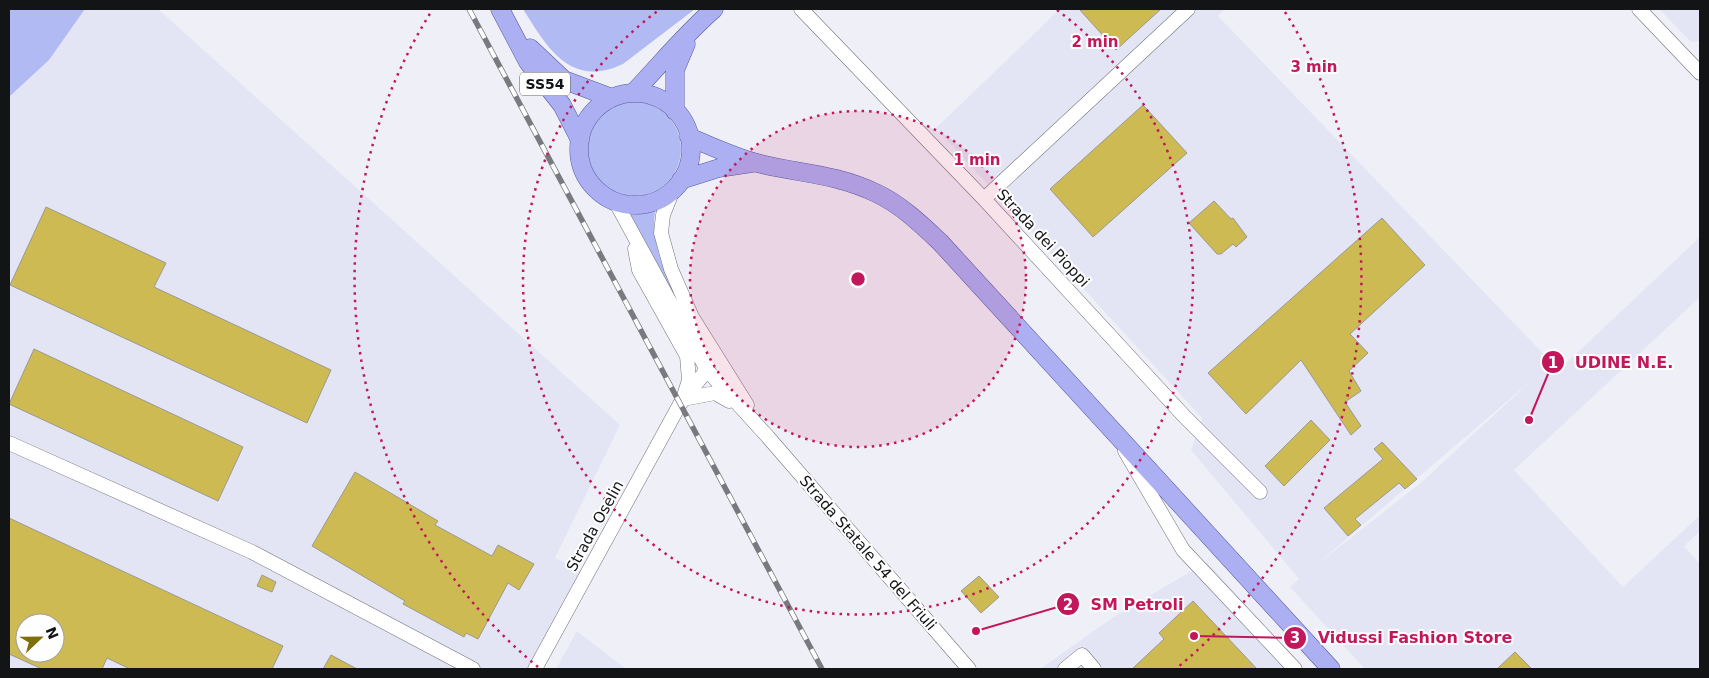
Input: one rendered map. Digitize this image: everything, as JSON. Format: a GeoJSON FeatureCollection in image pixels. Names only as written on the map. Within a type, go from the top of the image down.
{"type":"FeatureCollection","features":[{"type":"Feature","properties":{"kind":"main road","name":"Strada Statale 54 del Friuli"},"geometry":{"type":"LineString","coordinates":[[500,9],[528,62],[562,105],[580,140]]}},
{"type":"Feature","properties":{"kind":"main road"},"geometry":{"type":"LineString","coordinates":[[633,94],[662,64],[684,36],[715,9]]}},
{"type":"Feature","properties":{"kind":"main road"},"geometry":{"type":"LineString","coordinates":[[675,111],[675,70],[679,58],[686,44],[715,9]]}},
{"type":"Feature","properties":{"kind":"main road","name":"Strada Statale 54 del Friuli"},"geometry":{"type":"LineString","coordinates":[[510,28],[564,80],[612,98]]}},
{"type":"Feature","properties":{"kind":"main road","name":"Strada Statale 54 del Friuli"},"geometry":{"type":"LineString","coordinates":[[633,94],[654,97],[675,111],[685,126],[689,137],[690,156],[677,185],[659,199],[643,204],[614,201],[595,189],[587,179],[581,164],[580,140],[586,121],[592,113],[612,98],[633,94]]}},
{"type":"Feature","properties":{"kind":"main road"},"geometry":{"type":"LineString","coordinates":[[689,137],[758,163],[832,176],[852,183],[878,194],[918,222],[940,242],[1115,436],[1330,669]]}},
{"type":"Feature","properties":{"kind":"main road"},"geometry":{"type":"LineString","coordinates":[[677,185],[719,168],[758,163]]}},
{"type":"Feature","properties":{"kind":"street","name":"Strada dei Pioppi"},"geometry":{"type":"LineString","coordinates":[[800,9],[984,199],[1184,416],[1260,492]]}},
{"type":"Feature","properties":{"kind":"street"},"geometry":{"type":"LineString","coordinates":[[984,199],[1188,9]]}},
{"type":"Feature","properties":{"kind":"street"},"geometry":{"type":"LineString","coordinates":[[1639,9],[1700,73]]}},
{"type":"Feature","properties":{"kind":"street","name":"Strada Statale 54 del Friuli"},"geometry":{"type":"LineString","coordinates":[[677,185],[663,215],[661,233],[681,296],[701,333],[768,436]]}},
{"type":"Feature","properties":{"kind":"street","name":"Strada Statale 54 del Friuli"},"geometry":{"type":"LineString","coordinates":[[614,201],[706,370],[768,436],[969,669]]}},
{"type":"Feature","properties":{"kind":"street","name":"Strada Statale 54 del Friuli"},"geometry":{"type":"LineString","coordinates":[[632,233],[639,270],[687,356],[689,380],[684,398],[706,393],[722,395],[768,436]]}},
{"type":"Feature","properties":{"kind":"street"},"geometry":{"type":"LineString","coordinates":[[684,398],[706,370],[708,358],[701,333]]}},
{"type":"Feature","properties":{"kind":"street","name":"Strada Oselin"},"geometry":{"type":"LineString","coordinates":[[535,669],[684,398]]}},
{"type":"Feature","properties":{"kind":"street"},"geometry":{"type":"LineString","coordinates":[[1115,436],[1183,550],[1294,669]]}},
{"type":"Feature","properties":{"kind":"street"},"geometry":{"type":"LineString","coordinates":[[9,443],[252,552],[473,669]]}},
{"type":"Feature","properties":{"kind":"street"},"geometry":{"type":"LineString","coordinates":[[1065,669],[1082,655],[1094,669]]}},
{"type":"Feature","properties":{"kind":"shaded area"},"geometry":{"type":"Polygon","coordinates":[[[9,9],[85,9],[49,60],[9,97],[9,9]]]}},
{"type":"Feature","properties":{"kind":"shaded area"},"geometry":{"type":"Polygon","coordinates":[[[85,9],[158,9],[620,425],[555,558],[581,570],[527,669],[9,669],[9,97],[49,60],[85,9]]]}},
{"type":"Feature","properties":{"kind":"shaded area"},"geometry":{"type":"Polygon","coordinates":[[[523,9],[695,9],[623,64],[604,70],[588,71],[574,68],[551,50],[523,9]]]}},
{"type":"Feature","properties":{"kind":"shaded area"},"geometry":{"type":"Polygon","coordinates":[[[1060,9],[1225,9],[1218,16],[1559,370],[1700,237],[1700,297],[1514,470],[1623,587],[1700,515],[1700,531],[1684,546],[1700,564],[1700,669],[1365,669],[1290,587],[1299,579],[1191,450],[1202,418],[936,128],[1060,9]],[[1533,379],[1316,565],[1422,482],[1533,379]]]}},
{"type":"Feature","properties":{"kind":"shaded area"},"geometry":{"type":"Polygon","coordinates":[[[1659,9],[1700,9],[1700,41],[1691,42],[1659,9]]]}},
{"type":"Feature","properties":{"kind":"shaded area"},"geometry":{"type":"Polygon","coordinates":[[[625,102],[643,102],[668,115],[678,131],[681,149],[678,167],[668,183],[643,196],[625,196],[600,183],[587,158],[587,140],[600,115],[625,102]]]}},
{"type":"Feature","properties":{"kind":"shaded area"},"geometry":{"type":"Polygon","coordinates":[[[655,212],[654,225],[658,252],[683,315],[629,215],[655,212]]]}},
{"type":"Feature","properties":{"kind":"shaded area"},"geometry":{"type":"Polygon","coordinates":[[[1207,562],[1305,669],[1040,669],[1115,616],[1207,562]]]}},
{"type":"Feature","properties":{"kind":"shaded area"},"geometry":{"type":"Polygon","coordinates":[[[577,631],[626,669],[556,669],[577,631]]]}},
{"type":"Feature","properties":{"kind":"building"},"geometry":{"type":"Polygon","coordinates":[[[1079,9],[1161,9],[1116,50],[1079,9]]]}},
{"type":"Feature","properties":{"kind":"building"},"geometry":{"type":"Polygon","coordinates":[[[1143,105],[1187,153],[1093,237],[1050,189],[1143,105]]]}},
{"type":"Feature","properties":{"kind":"building"},"geometry":{"type":"Polygon","coordinates":[[[1214,201],[1231,219],[1233,218],[1247,237],[1236,247],[1233,244],[1221,254],[1217,254],[1189,223],[1214,201]]]}},
{"type":"Feature","properties":{"kind":"building"},"geometry":{"type":"Polygon","coordinates":[[[46,207],[166,263],[154,287],[331,370],[307,423],[10,285],[46,207]]]}},
{"type":"Feature","properties":{"kind":"building"},"geometry":{"type":"Polygon","coordinates":[[[1382,218],[1425,265],[1350,334],[1368,353],[1349,371],[1361,391],[1345,402],[1361,426],[1351,435],[1301,360],[1246,414],[1208,373],[1382,218]]]}},
{"type":"Feature","properties":{"kind":"building"},"geometry":{"type":"Polygon","coordinates":[[[34,349],[243,447],[218,501],[9,404],[34,349]]]}},
{"type":"Feature","properties":{"kind":"building"},"geometry":{"type":"Polygon","coordinates":[[[1311,420],[1330,440],[1284,486],[1265,466],[1311,420]]]}},
{"type":"Feature","properties":{"kind":"building"},"geometry":{"type":"Polygon","coordinates":[[[1382,442],[1417,479],[1405,489],[1399,483],[1355,519],[1361,525],[1348,536],[1324,508],[1383,459],[1374,449],[1382,442]]]}},
{"type":"Feature","properties":{"kind":"building"},"geometry":{"type":"Polygon","coordinates":[[[355,472],[438,521],[435,525],[492,556],[498,545],[534,564],[519,590],[508,583],[478,639],[466,633],[464,637],[403,604],[405,601],[312,546],[355,472]]]}},
{"type":"Feature","properties":{"kind":"building"},"geometry":{"type":"Polygon","coordinates":[[[9,518],[283,646],[272,669],[130,669],[107,658],[102,669],[42,669],[29,663],[65,663],[65,613],[15,613],[15,657],[9,654],[9,518]]]}},
{"type":"Feature","properties":{"kind":"building"},"geometry":{"type":"Polygon","coordinates":[[[262,575],[276,582],[272,592],[257,586],[262,575]]]}},
{"type":"Feature","properties":{"kind":"building"},"geometry":{"type":"Polygon","coordinates":[[[979,576],[999,597],[981,613],[961,591],[979,576]]]}},
{"type":"Feature","properties":{"kind":"building"},"geometry":{"type":"Polygon","coordinates":[[[1193,601],[1257,669],[1132,669],[1164,639],[1159,633],[1193,601]]]}},
{"type":"Feature","properties":{"kind":"building"},"geometry":{"type":"Polygon","coordinates":[[[1515,652],[1532,669],[1497,669],[1515,652]]]}},
{"type":"Feature","properties":{"kind":"building"},"geometry":{"type":"Polygon","coordinates":[[[331,655],[357,669],[323,669],[331,655]]]}},
{"type":"Feature","properties":{"kind":"railway"},"geometry":{"type":"LineString","coordinates":[[469,9],[822,669]]}},
{"type":"Feature","properties":{"kind":"place","name":"UDINE N.E."},"geometry":{"type":"Point","coordinates":[1529,420]}},
{"type":"Feature","properties":{"kind":"place","name":"SM Petroli"},"geometry":{"type":"Point","coordinates":[976,631]}},
{"type":"Feature","properties":{"kind":"place","name":"Vidussi Fashion Store"},"geometry":{"type":"Point","coordinates":[1194,636]}}]}
